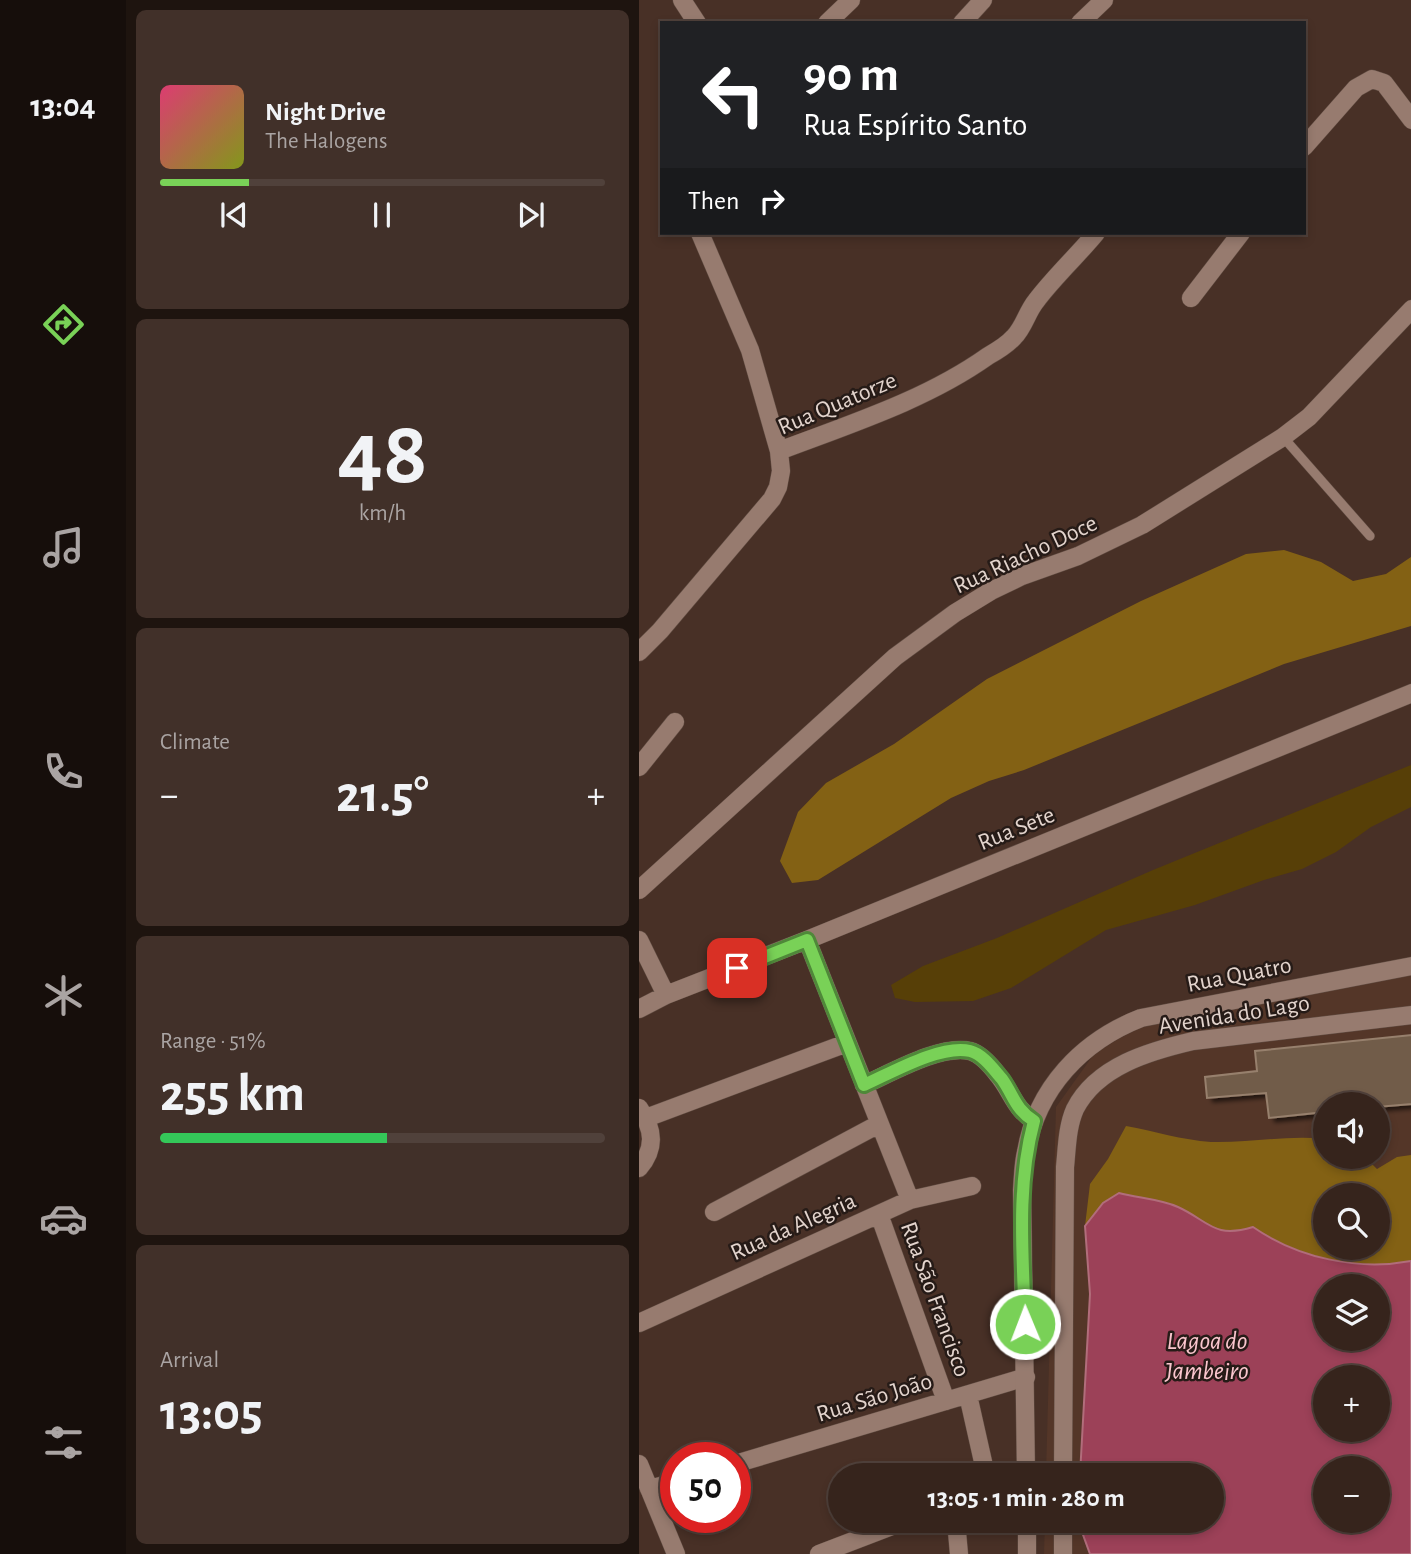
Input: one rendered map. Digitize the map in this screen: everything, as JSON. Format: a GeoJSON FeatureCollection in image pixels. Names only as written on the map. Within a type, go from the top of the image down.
{"type":"FeatureCollection","features":[{"type":"Feature","properties":{"kind":"street"},"geometry":{"type":"LineString","coordinates":[[682,0],[696,21]]}},
{"type":"Feature","properties":{"kind":"street"},"geometry":{"type":"LineString","coordinates":[[829,21],[851,0]]}},
{"type":"Feature","properties":{"kind":"street"},"geometry":{"type":"LineString","coordinates":[[964,21],[983,0]]}},
{"type":"Feature","properties":{"kind":"street"},"geometry":{"type":"LineString","coordinates":[[1082,21],[1104,0]]}},
{"type":"Feature","properties":{"kind":"street"},"geometry":{"type":"LineString","coordinates":[[1306,145],[1356,88],[1372,79],[1383,83],[1411,120]]}},
{"type":"Feature","properties":{"kind":"street"},"geometry":{"type":"LineString","coordinates":[[701,235],[750,349],[779,451]]}},
{"type":"Feature","properties":{"kind":"street","name":"Rua Quatorze"},"geometry":{"type":"LineString","coordinates":[[639,652],[772,499],[781,471],[779,451],[869,417],[978,364],[1013,338],[1022,328],[1033,304],[1094,235]]}},
{"type":"Feature","properties":{"kind":"street"},"geometry":{"type":"LineString","coordinates":[[1191,298],[1239,235]]}},
{"type":"Feature","properties":{"kind":"street","name":"Rua Riacho Doce"},"geometry":{"type":"LineString","coordinates":[[639,890],[896,657],[955,613],[991,591],[1022,576],[1078,556],[1142,526],[1283,437],[1309,417],[1411,309]]}},
{"type":"Feature","properties":{"kind":"street","name":"Rua Sete"},"geometry":{"type":"LineString","coordinates":[[639,1009],[666,995],[1411,693]]}},
{"type":"Feature","properties":{"kind":"street"},"geometry":{"type":"LineString","coordinates":[[639,767],[675,722]]}},
{"type":"Feature","properties":{"kind":"street"},"geometry":{"type":"LineString","coordinates":[[639,940],[666,995]]}},
{"type":"Feature","properties":{"kind":"street"},"geometry":{"type":"LineString","coordinates":[[807,940],[910,1200]]}},
{"type":"Feature","properties":{"kind":"street","name":"Rua Quatro"},"geometry":{"type":"LineString","coordinates":[[1026,1463],[1022,1190],[1026,1151],[1034,1121],[1053,1083],[1066,1066],[1100,1037],[1141,1018],[1411,966]]}},
{"type":"Feature","properties":{"kind":"street","name":"Avenida do Lago"},"geometry":{"type":"LineString","coordinates":[[1064,1463],[1065,1167],[1070,1125],[1082,1098],[1100,1079],[1120,1066],[1137,1057],[1172,1046],[1193,1041],[1411,1016]]}},
{"type":"Feature","properties":{"kind":"street"},"geometry":{"type":"LineString","coordinates":[[639,1168],[648,1157],[652,1137],[643,1113],[847,1043]]}},
{"type":"Feature","properties":{"kind":"street"},"geometry":{"type":"LineString","coordinates":[[864,1085],[943,1051],[971,1051],[991,1066],[1007,1086],[1022,1113],[1034,1121]]}},
{"type":"Feature","properties":{"kind":"street"},"geometry":{"type":"LineString","coordinates":[[714,1212],[879,1124]]}},
{"type":"Feature","properties":{"kind":"street","name":"Rua da Alegria"},"geometry":{"type":"LineString","coordinates":[[639,1323],[910,1200],[972,1186]]}},
{"type":"Feature","properties":{"kind":"street","name":"Rua São Francisco"},"geometry":{"type":"LineString","coordinates":[[879,1214],[946,1401]]}},
{"type":"Feature","properties":{"kind":"street","name":"Rua São João"},"geometry":{"type":"LineString","coordinates":[[751,1459],[1026,1377]]}},
{"type":"Feature","properties":{"kind":"street","name":"Rua São Francisco"},"geometry":{"type":"LineString","coordinates":[[968,1395],[983,1463]]}},
{"type":"Feature","properties":{"kind":"street"},"geometry":{"type":"LineString","coordinates":[[639,1465],[676,1554]]}},
{"type":"Feature","properties":{"kind":"street"},"geometry":{"type":"LineString","coordinates":[[649,1489],[660,1486]]}},
{"type":"Feature","properties":{"kind":"street"},"geometry":{"type":"LineString","coordinates":[[819,1554],[874,1533]]}},
{"type":"Feature","properties":{"kind":"street"},"geometry":{"type":"LineString","coordinates":[[957,1533],[959,1554]]}},
{"type":"Feature","properties":{"kind":"street"},"geometry":{"type":"LineString","coordinates":[[1027,1533],[1027,1554]]}},
{"type":"Feature","properties":{"kind":"street"},"geometry":{"type":"LineString","coordinates":[[1063,1533],[1063,1554]]}},
{"type":"Feature","properties":{"kind":"lane"},"geometry":{"type":"LineString","coordinates":[[1283,437],[1370,536]]}},
{"type":"Feature","properties":{"kind":"shaded area"},"geometry":{"type":"Polygon","coordinates":[[[1284,550],[1321,562],[1353,581],[1386,574],[1411,557],[1411,626],[1284,664],[1024,770],[989,781],[951,798],[818,880],[792,883],[780,861],[798,812],[826,783],[894,744],[987,679],[1141,601],[1246,554],[1284,550]]]}},
{"type":"Feature","properties":{"kind":"shaded area"},"geometry":{"type":"Polygon","coordinates":[[[1411,765],[1411,807],[1371,827],[1336,852],[1302,869],[1195,905],[1106,930],[1011,988],[973,1001],[915,1002],[895,998],[891,985],[923,966],[997,938],[1153,870],[1411,765]]]}},
{"type":"Feature","properties":{"kind":"shaded area"},"geometry":{"type":"Polygon","coordinates":[[[1411,966],[1411,1554],[1044,1554],[1045,1533],[1224,1533],[1224,1463],[1046,1463],[1056,1107],[1097,1050],[1159,1017],[1411,966]]]}},
{"type":"Feature","properties":{"kind":"shaded area"},"geometry":{"type":"Polygon","coordinates":[[[1126,1126],[1211,1142],[1313,1139],[1313,1169],[1390,1169],[1390,1161],[1411,1155],[1411,1261],[1370,1264],[1334,1260],[1390,1260],[1390,1183],[1313,1183],[1313,1255],[1290,1247],[1253,1227],[1220,1230],[1171,1204],[1119,1193],[1103,1203],[1085,1226],[1090,1184],[1108,1159],[1126,1126]]]}},
{"type":"Feature","properties":{"kind":"water","name":"Lagoa do Jambeiro"},"geometry":{"type":"Polygon","coordinates":[[[1119,1193],[1178,1207],[1220,1230],[1253,1227],[1289,1247],[1313,1255],[1313,1260],[1370,1264],[1411,1261],[1411,1554],[1090,1554],[1082,1533],[1224,1533],[1224,1463],[1081,1463],[1090,1294],[1085,1226],[1103,1203],[1119,1193]]]}},
{"type":"Feature","properties":{"kind":"building"},"geometry":{"type":"Polygon","coordinates":[[[1412,1035],[1412,1104],[1390,1106],[1390,1092],[1313,1092],[1313,1113],[1269,1118],[1266,1093],[1207,1098],[1205,1077],[1257,1071],[1255,1051],[1412,1035]]]}},
{"type":"Feature","properties":{"kind":"route"},"geometry":{"type":"LineString","coordinates":[[737,968],[807,940],[864,1085],[943,1051],[971,1051],[991,1066],[1007,1086],[1022,1113],[1034,1121],[1026,1151],[1022,1190],[1025,1324]]}}]}
